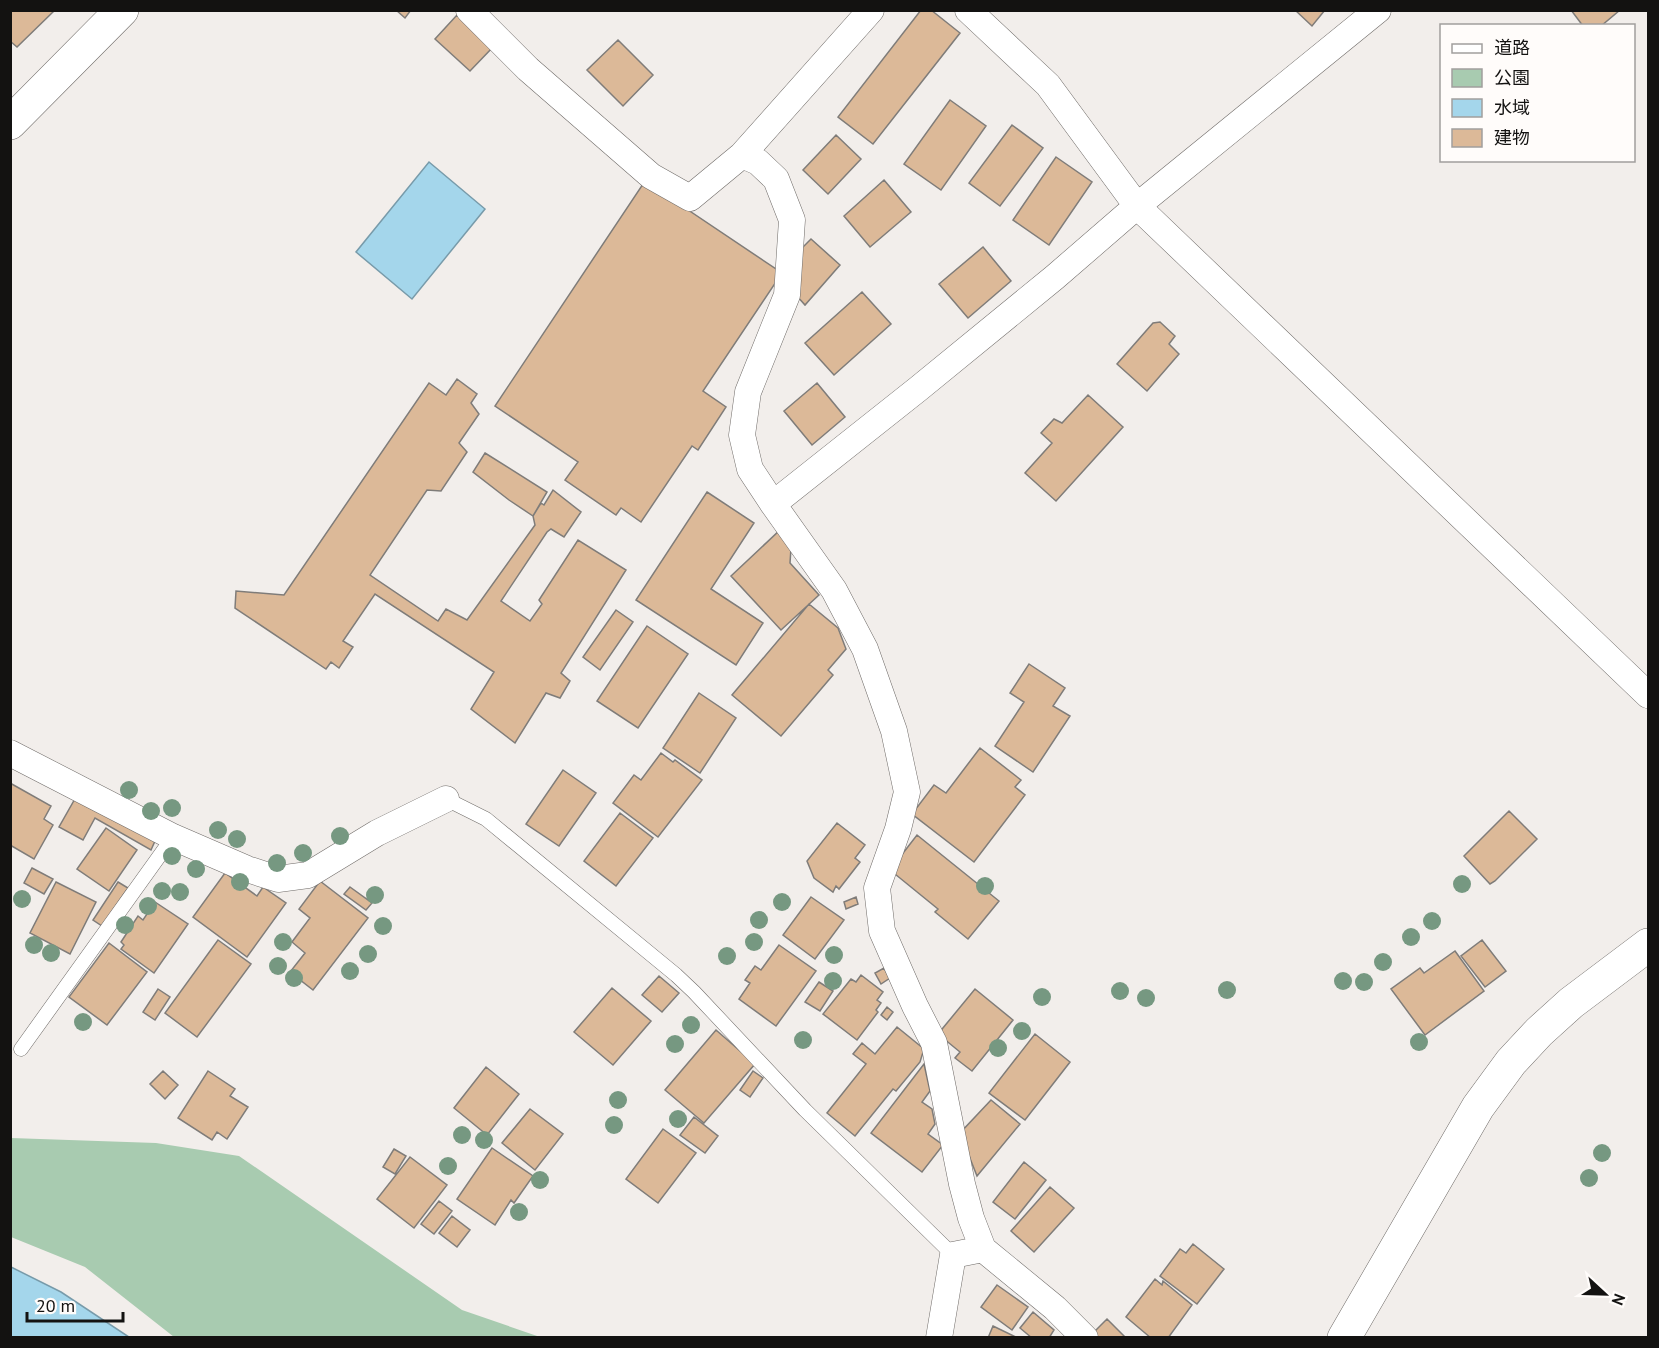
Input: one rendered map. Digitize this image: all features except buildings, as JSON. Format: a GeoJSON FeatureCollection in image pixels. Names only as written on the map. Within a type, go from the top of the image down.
{"type":"FeatureCollection","features":[{"type":"Feature","properties":{"kind":"street"},"geometry":{"type":"LineString","coordinates":[[10,123],[122,10]]}},
{"type":"Feature","properties":{"kind":"street"},"geometry":{"type":"LineString","coordinates":[[469,10],[528,69],[651,176],[690,198],[742,155],[871,10]]}},
{"type":"Feature","properties":{"kind":"street"},"geometry":{"type":"LineString","coordinates":[[968,10],[1048,85],[1137,206],[1648,695]]}},
{"type":"Feature","properties":{"kind":"street"},"geometry":{"type":"LineString","coordinates":[[773,504],[1037,292],[1137,206],[1378,10]]}},
{"type":"Feature","properties":{"kind":"street"},"geometry":{"type":"LineString","coordinates":[[742,155],[758,162],[776,179],[792,220],[787,295],[748,392],[742,435],[750,469],[834,590],[865,649],[894,731],[907,792],[898,829],[877,888],[882,932],[934,1043],[962,1184],[983,1249],[1055,1308],[1085,1338]]}},
{"type":"Feature","properties":{"kind":"street"},"geometry":{"type":"LineString","coordinates":[[10,753],[173,837],[247,869],[278,879],[308,875],[377,833],[446,799]]}},
{"type":"Feature","properties":{"kind":"street"},"geometry":{"type":"LineString","coordinates":[[1344,1338],[1478,1107],[1511,1062],[1571,1003],[1648,945]]}},
{"type":"Feature","properties":{"kind":"street"},"geometry":{"type":"LineString","coordinates":[[939,1338],[953,1255],[983,1249]]}},
{"type":"Feature","properties":{"kind":"lane"},"geometry":{"type":"LineString","coordinates":[[446,799],[486,819],[676,975],[805,1110],[953,1255]]}},
{"type":"Feature","properties":{"kind":"lane"},"geometry":{"type":"LineString","coordinates":[[21,1049],[173,837]]}},
{"type":"Feature","properties":{"kind":"green space"},"geometry":{"type":"Polygon","coordinates":[[[11,1138],[156,1143],[239,1156],[462,1310],[540,1337],[174,1337],[85,1267],[11,1237],[11,1138]]]}},
{"type":"Feature","properties":{"kind":"water"},"geometry":{"type":"Polygon","coordinates":[[[429,162],[485,209],[412,299],[356,252],[429,162]]]}},
{"type":"Feature","properties":{"kind":"water"},"geometry":{"type":"Polygon","coordinates":[[[11,1267],[61,1292],[129,1337],[11,1337],[11,1267]]]}}]}
